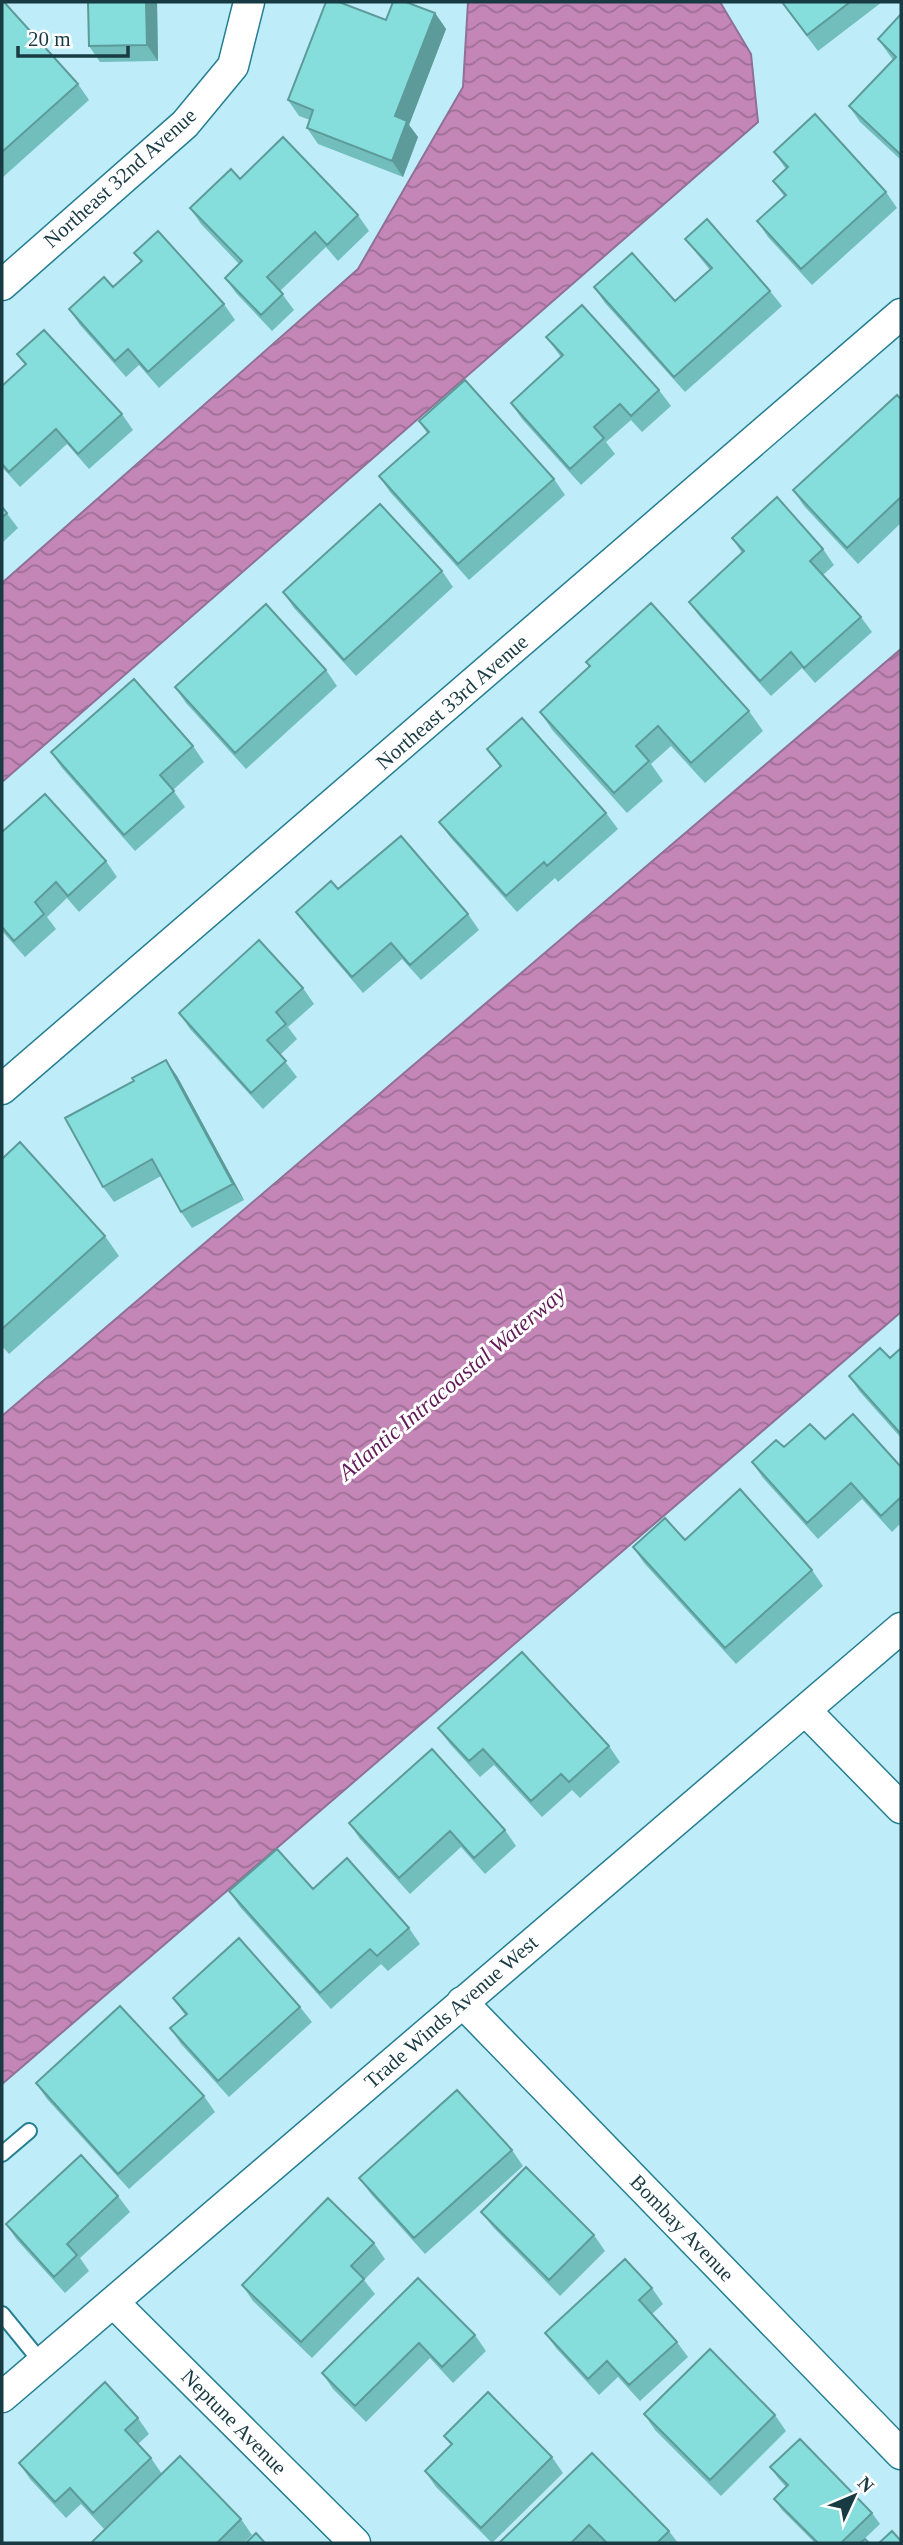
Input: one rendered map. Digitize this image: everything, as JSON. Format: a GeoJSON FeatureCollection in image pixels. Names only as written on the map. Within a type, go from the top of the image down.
{"type":"FeatureCollection","features":[{"type":"Feature","properties":{"kind":"street","name":"Northeast 32nd Avenue"},"geometry":{"type":"LineString","coordinates":[[2,285],[185,124],[233,66],[249,2]]}},
{"type":"Feature","properties":{"kind":"street","name":"Northeast 33rd Avenue"},"geometry":{"type":"LineString","coordinates":[[2,1089],[901,314]]}},
{"type":"Feature","properties":{"kind":"street","name":"Trade Winds Avenue West"},"geometry":{"type":"LineString","coordinates":[[2,2398],[901,1628]]}},
{"type":"Feature","properties":{"kind":"street"},"geometry":{"type":"LineString","coordinates":[[805,1710],[901,1808]]}},
{"type":"Feature","properties":{"kind":"street","name":"Bombay Avenue"},"geometry":{"type":"LineString","coordinates":[[462,2002],[901,2454]]}},
{"type":"Feature","properties":{"kind":"street","name":"Neptune Avenue"},"geometry":{"type":"LineString","coordinates":[[114,2302],[355,2543]]}},
{"type":"Feature","properties":{"kind":"lane"},"geometry":{"type":"LineString","coordinates":[[2,2154],[29,2131]]}},
{"type":"Feature","properties":{"kind":"lane"},"geometry":{"type":"LineString","coordinates":[[2,2314],[43,2362]]}},
{"type":"Feature","properties":{"kind":"water"},"geometry":{"type":"Polygon","coordinates":[[[468,2],[720,2],[751,54],[758,122],[2,782],[2,583],[358,269],[463,87],[468,2]]]}},
{"type":"Feature","properties":{"kind":"water","name":"Atlantic Intracoastal Waterway"},"geometry":{"type":"Polygon","coordinates":[[[901,649],[901,1312],[2,2084],[2,1416],[901,649]]]}},
{"type":"Feature","properties":{"kind":"building"},"geometry":{"type":"Polygon","coordinates":[[[2,2],[78,84],[2,152],[2,2]]]}},
{"type":"Feature","properties":{"kind":"building"},"geometry":{"type":"Polygon","coordinates":[[[88,2],[146,2],[147,45],[89,46],[88,2]]]}},
{"type":"Feature","properties":{"kind":"building"},"geometry":{"type":"Polygon","coordinates":[[[326,2],[339,2],[386,20],[393,2],[406,2],[435,13],[395,116],[407,121],[392,161],[307,128],[313,110],[288,100],[326,2]]]}},
{"type":"Feature","properties":{"kind":"building"},"geometry":{"type":"Polygon","coordinates":[[[782,2],[850,2],[807,35],[782,2]]]}},
{"type":"Feature","properties":{"kind":"building"},"geometry":{"type":"Polygon","coordinates":[[[901,14],[901,155],[849,106],[896,57],[878,39],[901,14]]]}},
{"type":"Feature","properties":{"kind":"building"},"geometry":{"type":"Polygon","coordinates":[[[815,114],[886,192],[801,269],[757,221],[786,195],[773,181],[788,167],[774,152],[815,114]]]}},
{"type":"Feature","properties":{"kind":"building"},"geometry":{"type":"Polygon","coordinates":[[[283,137],[358,215],[327,245],[315,232],[267,277],[283,294],[261,315],[225,278],[242,261],[190,208],[231,169],[240,179],[283,137]]]}},
{"type":"Feature","properties":{"kind":"building"},"geometry":{"type":"Polygon","coordinates":[[[707,219],[770,291],[674,377],[594,287],[632,253],[675,301],[712,268],[685,239],[707,219]]]}},
{"type":"Feature","properties":{"kind":"building"},"geometry":{"type":"Polygon","coordinates":[[[158,231],[224,304],[148,372],[128,349],[115,361],[69,309],[104,277],[113,287],[142,261],[134,253],[158,231]]]}},
{"type":"Feature","properties":{"kind":"building"},"geometry":{"type":"Polygon","coordinates":[[[582,305],[659,390],[631,416],[620,404],[594,427],[604,438],[570,469],[511,403],[563,355],[546,337],[582,305]]]}},
{"type":"Feature","properties":{"kind":"building"},"geometry":{"type":"Polygon","coordinates":[[[44,330],[122,414],[78,454],[56,429],[9,472],[2,464],[2,386],[26,364],[17,354],[44,330]]]}},
{"type":"Feature","properties":{"kind":"building"},"geometry":{"type":"Polygon","coordinates":[[[465,380],[554,479],[458,564],[379,476],[429,432],[419,421],[465,380]]]}},
{"type":"Feature","properties":{"kind":"building"},"geometry":{"type":"Polygon","coordinates":[[[897,395],[901,399],[901,497],[847,548],[793,490],[897,395]]]}},
{"type":"Feature","properties":{"kind":"building"},"geometry":{"type":"Polygon","coordinates":[[[777,497],[823,549],[810,561],[861,617],[804,668],[791,652],[760,681],[689,602],[744,551],[732,538],[777,497]]]}},
{"type":"Feature","properties":{"kind":"building"},"geometry":{"type":"Polygon","coordinates":[[[380,504],[442,571],[344,660],[283,592],[380,504]]]}},
{"type":"Feature","properties":{"kind":"building"},"geometry":{"type":"Polygon","coordinates":[[[651,603],[749,711],[691,763],[658,726],[636,746],[649,761],[614,793],[540,712],[590,666],[586,662],[651,603]]]}},
{"type":"Feature","properties":{"kind":"building"},"geometry":{"type":"Polygon","coordinates":[[[266,604],[326,670],[235,753],[175,687],[266,604]]]}},
{"type":"Feature","properties":{"kind":"building"},"geometry":{"type":"Polygon","coordinates":[[[134,679],[193,746],[160,775],[174,791],[124,835],[51,752],[134,679]]]}},
{"type":"Feature","properties":{"kind":"building"},"geometry":{"type":"Polygon","coordinates":[[[522,718],[606,813],[547,866],[544,862],[506,896],[439,822],[501,766],[487,749],[522,718]]]}},
{"type":"Feature","properties":{"kind":"building"},"geometry":{"type":"Polygon","coordinates":[[[45,794],[106,861],[68,896],[56,882],[35,902],[44,914],[14,941],[2,927],[2,832],[45,794]]]}},
{"type":"Feature","properties":{"kind":"building"},"geometry":{"type":"Polygon","coordinates":[[[401,836],[468,914],[410,965],[391,943],[352,977],[296,912],[331,881],[338,889],[401,836]]]}},
{"type":"Feature","properties":{"kind":"building"},"geometry":{"type":"Polygon","coordinates":[[[259,940],[303,988],[276,1012],[286,1024],[267,1040],[286,1061],[251,1093],[179,1013],[259,940]]]}},
{"type":"Feature","properties":{"kind":"building"},"geometry":{"type":"Polygon","coordinates":[[[166,1060],[233,1184],[181,1212],[152,1159],[103,1187],[65,1118],[134,1081],[132,1078],[166,1060]]]}},
{"type":"Feature","properties":{"kind":"building"},"geometry":{"type":"Polygon","coordinates":[[[20,1142],[105,1236],[2,1329],[2,1159],[20,1142]]]}},
{"type":"Feature","properties":{"kind":"building"},"geometry":{"type":"Polygon","coordinates":[[[880,1348],[890,1358],[901,1348],[901,1434],[849,1376],[880,1348]]]}},
{"type":"Feature","properties":{"kind":"building"},"geometry":{"type":"Polygon","coordinates":[[[853,1414],[901,1467],[901,1497],[881,1516],[851,1483],[807,1523],[752,1462],[776,1440],[784,1447],[810,1424],[825,1439],[853,1414]]]}},
{"type":"Feature","properties":{"kind":"building"},"geometry":{"type":"Polygon","coordinates":[[[740,1489],[812,1570],[725,1648],[633,1547],[665,1518],[685,1540],[740,1489]]]}},
{"type":"Feature","properties":{"kind":"building"},"geometry":{"type":"Polygon","coordinates":[[[522,1652],[609,1746],[569,1782],[561,1774],[531,1801],[483,1749],[469,1761],[438,1728],[522,1652]]]}},
{"type":"Feature","properties":{"kind":"building"},"geometry":{"type":"Polygon","coordinates":[[[432,1749],[505,1830],[474,1858],[450,1831],[399,1878],[349,1823],[432,1749]]]}},
{"type":"Feature","properties":{"kind":"building"},"geometry":{"type":"Polygon","coordinates":[[[277,1849],[313,1889],[347,1858],[409,1928],[377,1956],[370,1949],[320,1993],[229,1891],[277,1849]]]}},
{"type":"Feature","properties":{"kind":"building"},"geometry":{"type":"Polygon","coordinates":[[[239,1938],[300,2007],[218,2081],[170,2028],[187,2014],[173,1998],[239,1938]]]}},
{"type":"Feature","properties":{"kind":"building"},"geometry":{"type":"Polygon","coordinates":[[[120,2006],[204,2096],[118,2174],[36,2083],[120,2006]]]}},
{"type":"Feature","properties":{"kind":"building"},"geometry":{"type":"Polygon","coordinates":[[[457,2090],[512,2150],[414,2238],[359,2178],[457,2090]]]}},
{"type":"Feature","properties":{"kind":"building"},"geometry":{"type":"Polygon","coordinates":[[[81,2155],[118,2196],[67,2244],[77,2255],[54,2277],[6,2224],[81,2155]]]}},
{"type":"Feature","properties":{"kind":"building"},"geometry":{"type":"Polygon","coordinates":[[[526,2167],[594,2235],[549,2280],[481,2212],[526,2167]]]}},
{"type":"Feature","properties":{"kind":"building"},"geometry":{"type":"Polygon","coordinates":[[[328,2198],[374,2243],[351,2266],[364,2279],[301,2342],[242,2285],[328,2198]]]}},
{"type":"Feature","properties":{"kind":"building"},"geometry":{"type":"Polygon","coordinates":[[[625,2259],[652,2288],[639,2300],[677,2342],[629,2385],[607,2361],[588,2379],[545,2333],[625,2259]]]}},
{"type":"Feature","properties":{"kind":"building"},"geometry":{"type":"Polygon","coordinates":[[[418,2278],[475,2335],[442,2367],[419,2343],[355,2406],[322,2373],[418,2278]]]}},
{"type":"Feature","properties":{"kind":"building"},"geometry":{"type":"Polygon","coordinates":[[[710,2349],[775,2415],[710,2480],[644,2414],[710,2349]]]}},
{"type":"Feature","properties":{"kind":"building"},"geometry":{"type":"Polygon","coordinates":[[[105,2382],[138,2418],[125,2430],[151,2458],[93,2513],[70,2488],[55,2502],[19,2463],[105,2382]]]}},
{"type":"Feature","properties":{"kind":"building"},"geometry":{"type":"Polygon","coordinates":[[[488,2392],[552,2457],[481,2528],[425,2471],[452,2444],[444,2436],[488,2392]]]}},
{"type":"Feature","properties":{"kind":"building"},"geometry":{"type":"Polygon","coordinates":[[[800,2439],[872,2513],[841,2543],[818,2543],[774,2499],[788,2485],[770,2467],[800,2439]]]}},
{"type":"Feature","properties":{"kind":"building"},"geometry":{"type":"Polygon","coordinates":[[[592,2453],[669,2531],[657,2543],[607,2543],[589,2525],[571,2543],[499,2543],[592,2453]]]}},
{"type":"Feature","properties":{"kind":"building"},"geometry":{"type":"Polygon","coordinates":[[[180,2456],[241,2519],[217,2543],[91,2543],[180,2456]]]}},
{"type":"Feature","properties":{"kind":"building"},"geometry":{"type":"Polygon","coordinates":[[[892,2531],[901,2543],[879,2543],[892,2531]]]}},
{"type":"Feature","properties":{"kind":"building"},"geometry":{"type":"Polygon","coordinates":[[[256,2533],[265,2543],[246,2543],[256,2533]]]}}]}
